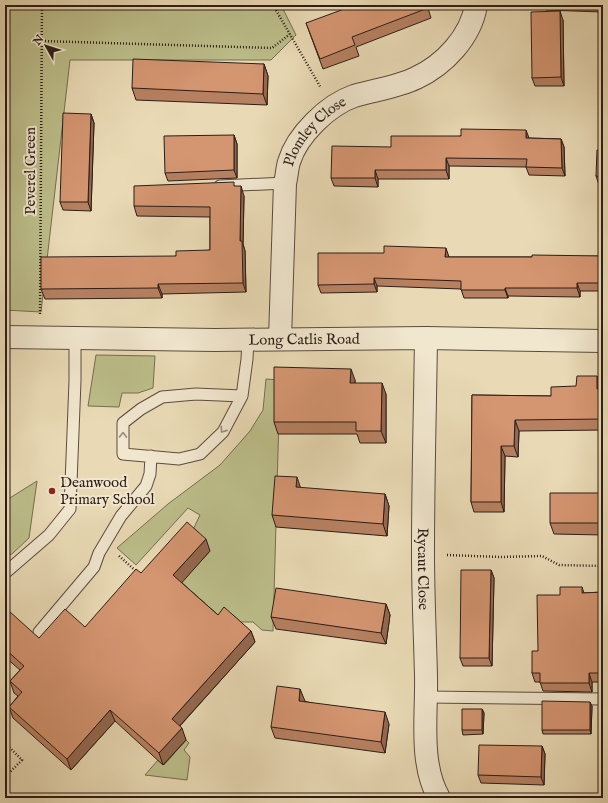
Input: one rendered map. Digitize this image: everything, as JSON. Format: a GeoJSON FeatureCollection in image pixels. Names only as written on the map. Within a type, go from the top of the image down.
{"type":"FeatureCollection","features":[{"type":"Feature","properties":{"kind":"street","name":"Plomley Close"},"geometry":{"type":"LineString","coordinates":[[280,339],[285,183],[289,161],[297,144],[307,131],[332,108],[352,97],[416,79],[433,68],[451,53],[462,39],[470,24],[476,5]]}},
{"type":"Feature","properties":{"kind":"street","name":"Long Catlis Road"},"geometry":{"type":"LineString","coordinates":[[5,337],[215,340],[426,338],[603,341]]}},
{"type":"Feature","properties":{"kind":"street","name":"Rycaut Close"},"geometry":{"type":"LineString","coordinates":[[426,338],[423,554],[427,697],[427,760],[430,779],[439,798]]}},
{"type":"Feature","properties":{"kind":"lane"},"geometry":{"type":"LineString","coordinates":[[209,186],[285,183]]}},
{"type":"Feature","properties":{"kind":"lane"},"geometry":{"type":"LineString","coordinates":[[5,573],[49,535],[70,509],[75,381],[75,338]]}},
{"type":"Feature","properties":{"kind":"lane"},"geometry":{"type":"LineString","coordinates":[[242,396],[196,394],[162,397],[141,409],[123,423],[122,454],[179,459],[200,454],[223,432],[242,396],[248,339]]}},
{"type":"Feature","properties":{"kind":"lane"},"geometry":{"type":"LineString","coordinates":[[39,632],[94,567],[99,553],[121,516],[146,486],[150,474],[151,456]]}},
{"type":"Feature","properties":{"kind":"lane"},"geometry":{"type":"LineString","coordinates":[[427,697],[603,699]]}},
{"type":"Feature","properties":{"kind":"path","name":"Peverel Green"},"geometry":{"type":"LineString","coordinates":[[40,337],[42,5]]}},
{"type":"Feature","properties":{"kind":"path"},"geometry":{"type":"LineString","coordinates":[[273,5],[332,108]]}},
{"type":"Feature","properties":{"kind":"path"},"geometry":{"type":"LineString","coordinates":[[42,41],[272,48],[290,34]]}},
{"type":"Feature","properties":{"kind":"path"},"geometry":{"type":"LineString","coordinates":[[116,554],[142,577]]}},
{"type":"Feature","properties":{"kind":"path"},"geometry":{"type":"LineString","coordinates":[[423,554],[542,556],[559,565],[603,566]]}},
{"type":"Feature","properties":{"kind":"path"},"geometry":{"type":"LineString","coordinates":[[5,743],[22,760],[5,777]]}},
{"type":"Feature","properties":{"kind":"green space"},"geometry":{"type":"Polygon","coordinates":[[[5,5],[281,5],[296,35],[271,60],[70,60],[41,312],[5,310],[5,5]]]}},
{"type":"Feature","properties":{"kind":"green space"},"geometry":{"type":"Polygon","coordinates":[[[96,355],[155,356],[153,388],[138,393],[122,393],[119,407],[88,406],[96,355]]]}},
{"type":"Feature","properties":{"kind":"green space"},"geometry":{"type":"Polygon","coordinates":[[[266,379],[280,380],[273,631],[262,630],[253,622],[241,622],[233,615],[222,626],[172,593],[191,534],[200,515],[188,508],[136,565],[117,548],[168,504],[220,465],[250,431],[263,410],[266,379]]]}},
{"type":"Feature","properties":{"kind":"green space"},"geometry":{"type":"Polygon","coordinates":[[[37,481],[29,538],[12,554],[5,556],[5,501],[37,481]]]}},
{"type":"Feature","properties":{"kind":"green space"},"geometry":{"type":"Polygon","coordinates":[[[186,740],[189,743],[184,750],[190,757],[187,780],[145,775],[158,760],[164,765],[186,740]]]}},
{"type":"Feature","properties":{"kind":"building"},"geometry":{"type":"Polygon","coordinates":[[[355,5],[427,5],[428,8],[352,37],[355,45],[320,59],[306,23],[355,5]]]}},
{"type":"Feature","properties":{"kind":"building"},"geometry":{"type":"Polygon","coordinates":[[[602,5],[603,81],[599,81],[602,5]]]}},
{"type":"Feature","properties":{"kind":"building"},"geometry":{"type":"Polygon","coordinates":[[[560,11],[561,77],[532,78],[531,12],[560,11]]]}},
{"type":"Feature","properties":{"kind":"building"},"geometry":{"type":"Polygon","coordinates":[[[133,59],[264,64],[263,94],[132,88],[133,59]]]}},
{"type":"Feature","properties":{"kind":"building"},"geometry":{"type":"Polygon","coordinates":[[[63,113],[91,114],[88,202],[60,202],[63,113]]]}},
{"type":"Feature","properties":{"kind":"building"},"geometry":{"type":"Polygon","coordinates":[[[461,129],[526,130],[526,138],[561,139],[562,168],[526,167],[527,159],[446,158],[446,170],[375,170],[375,178],[331,178],[332,146],[391,147],[391,136],[461,136],[461,129]]]}},
{"type":"Feature","properties":{"kind":"building"},"geometry":{"type":"Polygon","coordinates":[[[234,135],[234,170],[165,173],[164,136],[234,135]]]}},
{"type":"Feature","properties":{"kind":"building"},"geometry":{"type":"Polygon","coordinates":[[[597,150],[603,150],[603,177],[596,176],[597,150]]]}},
{"type":"Feature","properties":{"kind":"building"},"geometry":{"type":"Polygon","coordinates":[[[234,182],[234,186],[241,186],[240,241],[242,241],[243,283],[158,284],[158,288],[41,289],[41,257],[176,256],[176,251],[210,250],[210,207],[134,206],[134,186],[234,182]]]}},
{"type":"Feature","properties":{"kind":"building"},"geometry":{"type":"Polygon","coordinates":[[[384,246],[446,248],[445,257],[532,257],[532,255],[603,256],[603,283],[577,283],[577,288],[505,288],[505,290],[461,290],[461,281],[374,278],[374,284],[318,285],[318,253],[384,253],[384,246]]]}},
{"type":"Feature","properties":{"kind":"building"},"geometry":{"type":"Polygon","coordinates":[[[274,367],[351,369],[350,383],[382,383],[381,431],[356,431],[356,422],[274,422],[274,367]]]}},
{"type":"Feature","properties":{"kind":"building"},"geometry":{"type":"Polygon","coordinates":[[[577,376],[597,376],[597,389],[603,389],[603,419],[515,420],[514,446],[501,446],[501,502],[471,502],[472,395],[551,396],[551,387],[576,386],[577,376]]]}},
{"type":"Feature","properties":{"kind":"building"},"geometry":{"type":"Polygon","coordinates":[[[275,476],[297,477],[296,487],[385,494],[383,524],[272,515],[275,476]]]}},
{"type":"Feature","properties":{"kind":"building"},"geometry":{"type":"Polygon","coordinates":[[[550,493],[603,493],[603,523],[550,523],[550,493]]]}},
{"type":"Feature","properties":{"kind":"building"},"geometry":{"type":"Polygon","coordinates":[[[187,522],[206,539],[173,575],[218,615],[224,607],[251,631],[172,719],[182,728],[159,753],[110,710],[67,759],[9,707],[22,692],[10,681],[24,666],[5,649],[5,615],[9,611],[39,638],[65,609],[85,627],[136,569],[141,573],[187,522]]]}},
{"type":"Feature","properties":{"kind":"building"},"geometry":{"type":"Polygon","coordinates":[[[461,570],[491,570],[489,658],[460,658],[461,570]]]}},
{"type":"Feature","properties":{"kind":"building"},"geometry":{"type":"Polygon","coordinates":[[[560,587],[582,587],[582,593],[603,592],[603,673],[589,673],[589,683],[540,683],[540,673],[532,673],[532,651],[538,651],[537,595],[560,595],[560,587]]]}},
{"type":"Feature","properties":{"kind":"building"},"geometry":{"type":"Polygon","coordinates":[[[276,588],[386,604],[381,633],[271,617],[276,588]]]}},
{"type":"Feature","properties":{"kind":"building"},"geometry":{"type":"Polygon","coordinates":[[[277,686],[300,689],[299,701],[385,712],[381,742],[271,727],[277,686]]]}},
{"type":"Feature","properties":{"kind":"building"},"geometry":{"type":"Polygon","coordinates":[[[542,701],[590,702],[590,730],[542,730],[542,701]]]}},
{"type":"Feature","properties":{"kind":"building"},"geometry":{"type":"Polygon","coordinates":[[[462,709],[482,709],[482,730],[462,730],[462,709]]]}},
{"type":"Feature","properties":{"kind":"building"},"geometry":{"type":"Polygon","coordinates":[[[600,744],[603,744],[603,773],[599,772],[600,744]]]}},
{"type":"Feature","properties":{"kind":"building"},"geometry":{"type":"Polygon","coordinates":[[[479,745],[542,746],[541,777],[478,775],[479,745]]]}},
{"type":"Feature","properties":{"kind":"building"},"geometry":{"type":"Polygon","coordinates":[[[328,795],[346,798],[328,798],[328,795]]]}},
{"type":"Feature","properties":{"kind":"place","name":"Deanwood Primary School"},"geometry":{"type":"Point","coordinates":[52,491]}}]}
